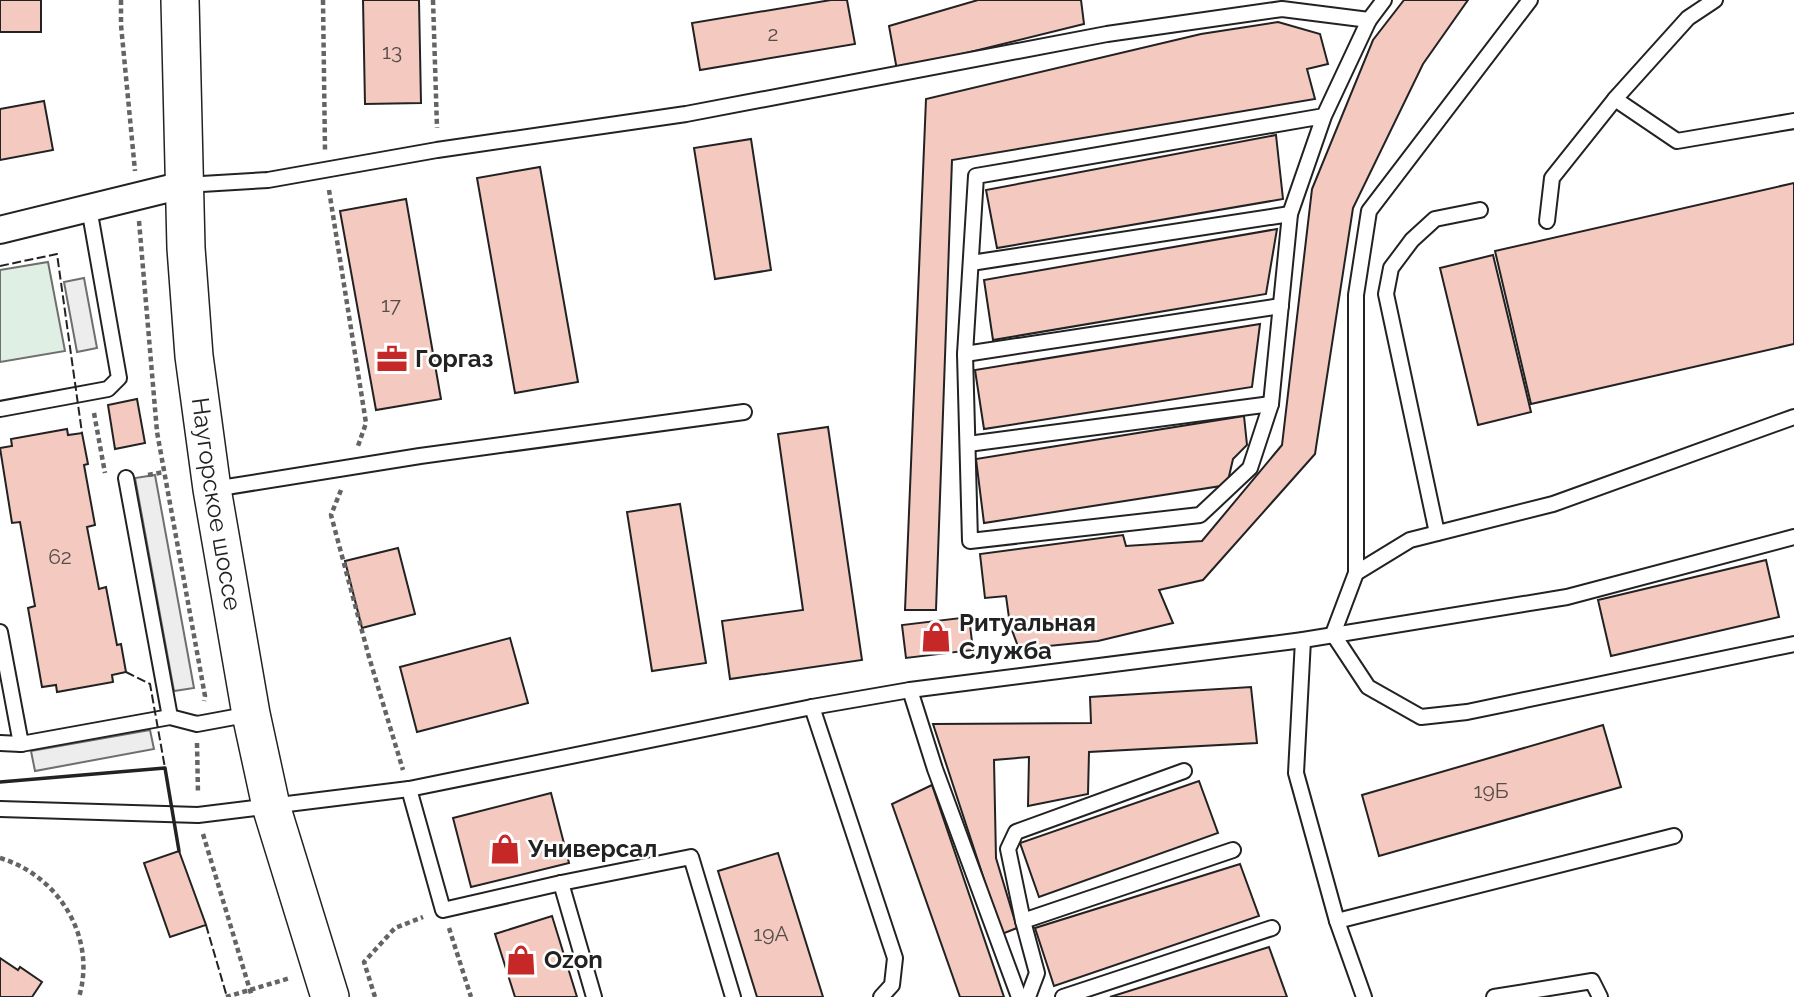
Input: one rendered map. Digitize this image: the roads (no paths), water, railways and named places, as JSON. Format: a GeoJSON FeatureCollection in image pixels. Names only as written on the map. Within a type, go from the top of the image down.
{"type":"FeatureCollection","features":[{"type":"Feature","properties":{"kind":"main road","name":"Наугорское шоссе"},"geometry":{"type":"LineString","coordinates":[[180,0],[183,185],[194,356],[212,489],[251,714],[271,806],[325,982]]}},
{"type":"Feature","properties":{"kind":"street"},"geometry":{"type":"LineString","coordinates":[[0,230],[183,185]]}},
{"type":"Feature","properties":{"kind":"lane"},"geometry":{"type":"LineString","coordinates":[[1324,116],[976,176],[965,354],[970,541],[1200,515],[1251,468],[1271,404],[1290,215],[1324,116],[1369,20],[1384,0]]}},
{"type":"Feature","properties":{"kind":"lane"},"geometry":{"type":"LineString","coordinates":[[1333,634],[1356,573],[1356,295],[1369,211],[1530,0]]}},
{"type":"Feature","properties":{"kind":"lane"},"geometry":{"type":"LineString","coordinates":[[1547,221],[1552,178],[1615,99],[1688,18],[1715,0]]}},
{"type":"Feature","properties":{"kind":"lane"},"geometry":{"type":"LineString","coordinates":[[183,185],[268,180],[438,150],[686,114],[1107,34],[1282,9],[1369,20]]}},
{"type":"Feature","properties":{"kind":"lane"},"geometry":{"type":"LineString","coordinates":[[1615,99],[1677,141],[1794,121]]}},
{"type":"Feature","properties":{"kind":"lane"},"geometry":{"type":"LineString","coordinates":[[0,409],[108,389],[119,378],[89,208]]}},
{"type":"Feature","properties":{"kind":"lane"},"geometry":{"type":"LineString","coordinates":[[1437,533],[1386,295],[1391,268],[1412,240],[1435,219],[1480,209]]}},
{"type":"Feature","properties":{"kind":"lane"},"geometry":{"type":"LineString","coordinates":[[971,264],[1290,215]]}},
{"type":"Feature","properties":{"kind":"lane"},"geometry":{"type":"LineString","coordinates":[[965,354],[1280,306]]}},
{"type":"Feature","properties":{"kind":"lane"},"geometry":{"type":"LineString","coordinates":[[968,443],[1271,404]]}},
{"type":"Feature","properties":{"kind":"lane"},"geometry":{"type":"LineString","coordinates":[[212,489],[351,466],[744,412]]}},
{"type":"Feature","properties":{"kind":"lane"},"geometry":{"type":"LineString","coordinates":[[1356,573],[1410,540],[1553,504],[1794,417]]}},
{"type":"Feature","properties":{"kind":"lane"},"geometry":{"type":"LineString","coordinates":[[126,478],[170,717]]}},
{"type":"Feature","properties":{"kind":"lane"},"geometry":{"type":"LineString","coordinates":[[0,809],[198,815],[409,789],[812,707],[910,690],[1303,640],[1567,597],[1794,537]]}},
{"type":"Feature","properties":{"kind":"lane"},"geometry":{"type":"LineString","coordinates":[[0,632],[20,744]]}},
{"type":"Feature","properties":{"kind":"lane"},"geometry":{"type":"LineString","coordinates":[[1333,634],[1368,687],[1421,717],[1467,712],[1794,644]]}},
{"type":"Feature","properties":{"kind":"lane"},"geometry":{"type":"LineString","coordinates":[[1303,640],[1296,774],[1337,921],[1364,997]]}},
{"type":"Feature","properties":{"kind":"lane"},"geometry":{"type":"LineString","coordinates":[[910,690],[935,769],[1019,997]]}},
{"type":"Feature","properties":{"kind":"lane"},"geometry":{"type":"LineString","coordinates":[[812,707],[895,958],[892,985],[881,997]]}},
{"type":"Feature","properties":{"kind":"lane"},"geometry":{"type":"LineString","coordinates":[[0,743],[20,744],[170,717],[197,724],[251,714]]}},
{"type":"Feature","properties":{"kind":"lane"},"geometry":{"type":"LineString","coordinates":[[1028,997],[1037,973],[1008,849],[1016,832],[1184,771]]}},
{"type":"Feature","properties":{"kind":"lane"},"geometry":{"type":"LineString","coordinates":[[409,789],[443,910],[691,857],[733,997]]}},
{"type":"Feature","properties":{"kind":"lane"},"geometry":{"type":"LineString","coordinates":[[1337,921],[1674,836]]}},
{"type":"Feature","properties":{"kind":"lane"},"geometry":{"type":"LineString","coordinates":[[1023,920],[1233,850]]}},
{"type":"Feature","properties":{"kind":"lane"},"geometry":{"type":"LineString","coordinates":[[561,883],[594,997]]}},
{"type":"Feature","properties":{"kind":"lane"},"geometry":{"type":"LineString","coordinates":[[1063,997],[1272,928]]}},
{"type":"Feature","properties":{"kind":"lane"},"geometry":{"type":"LineString","coordinates":[[1494,997],[1592,981],[1601,997]]}},
{"type":"Feature","properties":{"kind":"place","name":"Горгаз"},"geometry":{"type":"Point","coordinates":[392,359]}},
{"type":"Feature","properties":{"kind":"place","name":"Ритуальная Служба"},"geometry":{"type":"Point","coordinates":[936,637]}},
{"type":"Feature","properties":{"kind":"place","name":"Универсал"},"geometry":{"type":"Point","coordinates":[505,849]}},
{"type":"Feature","properties":{"kind":"place","name":"Ozon"},"geometry":{"type":"Point","coordinates":[521,960]}}]}
